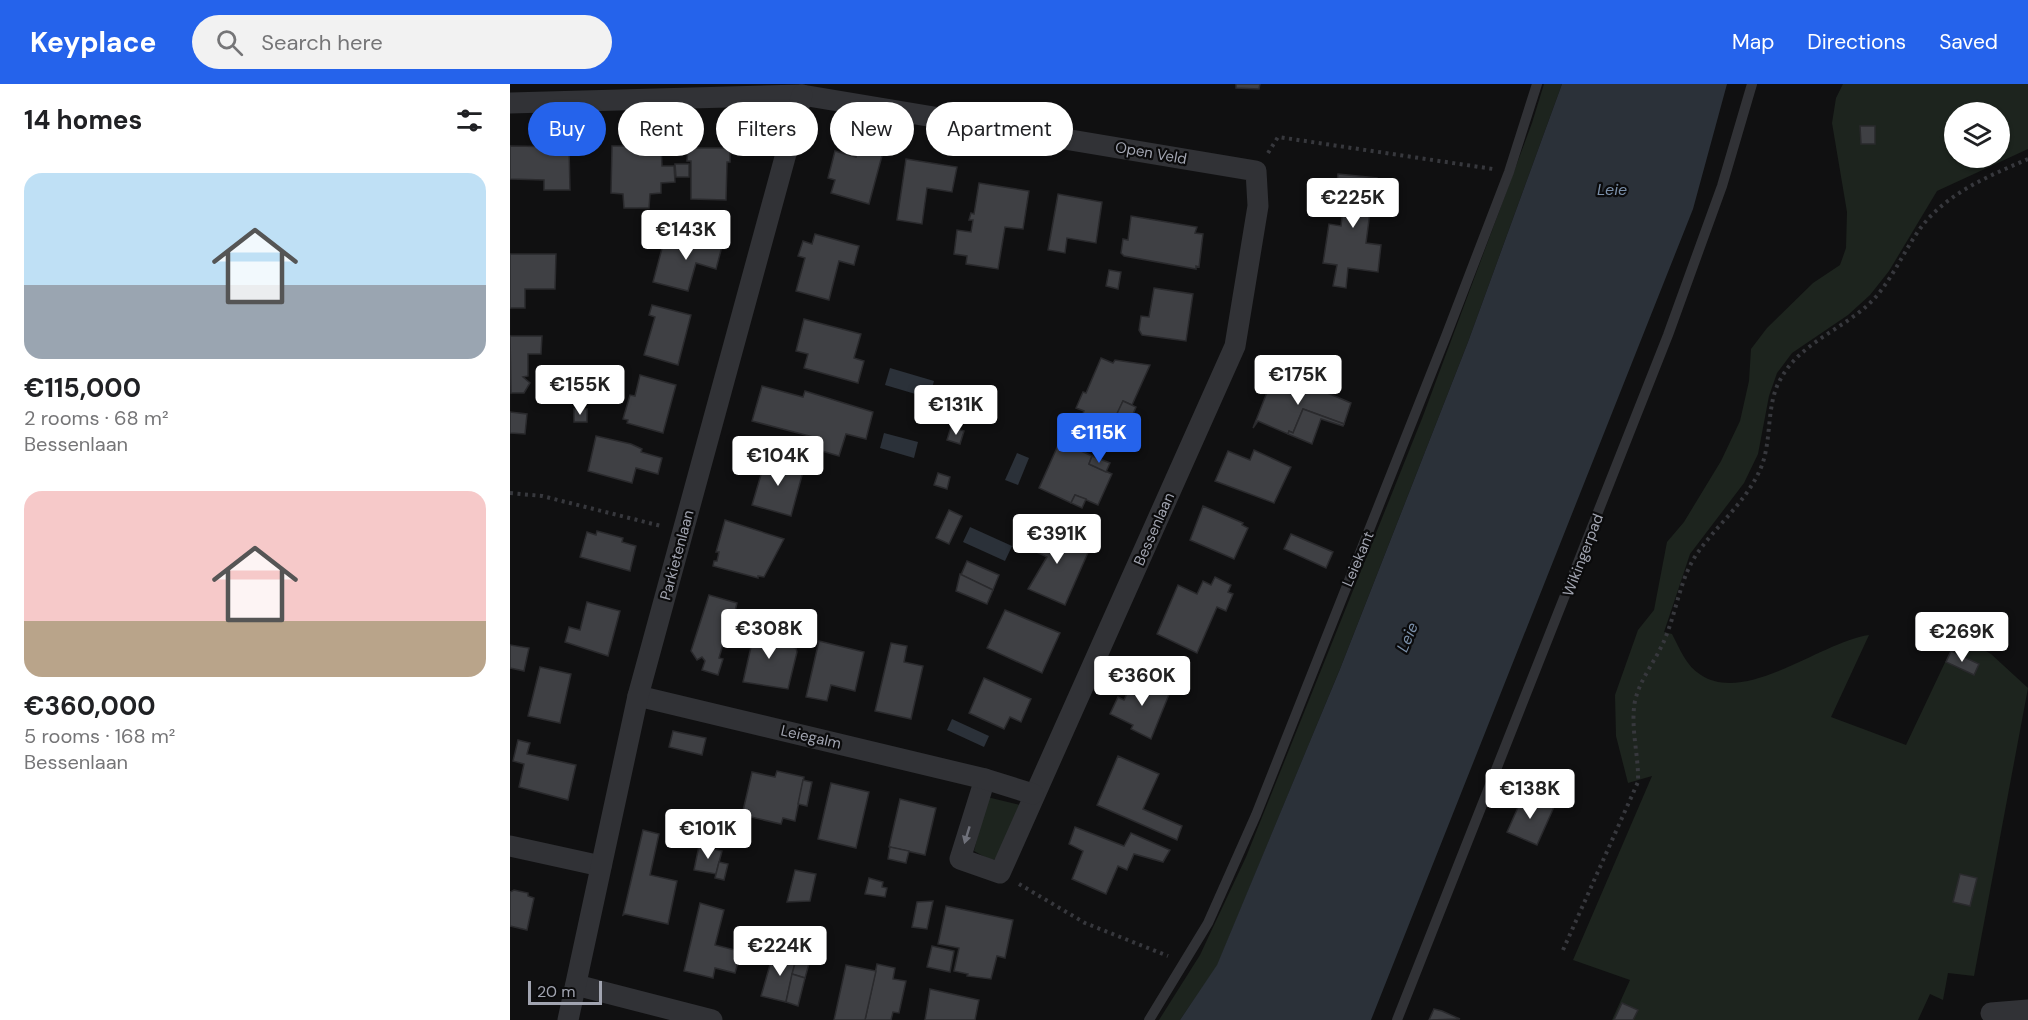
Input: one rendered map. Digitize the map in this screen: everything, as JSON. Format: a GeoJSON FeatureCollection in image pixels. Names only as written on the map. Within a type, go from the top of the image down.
{"type":"FeatureCollection","features":[{"type":"Feature","properties":{"kind":"street","name":"Open Veld"},"geometry":{"type":"LineString","coordinates":[[510,103],[802,94],[1256,171]]}},
{"type":"Feature","properties":{"kind":"street","name":"Parkietenlaan"},"geometry":{"type":"LineString","coordinates":[[568,1020],[638,696],[802,94]]}},
{"type":"Feature","properties":{"kind":"street","name":"Bessenlaan"},"geometry":{"type":"LineString","coordinates":[[1000,873],[1033,794],[1236,346],[1258,206],[1256,171]]}},
{"type":"Feature","properties":{"kind":"street","name":"Leiegalm"},"geometry":{"type":"LineString","coordinates":[[638,696],[985,779],[1033,794]]}},
{"type":"Feature","properties":{"kind":"street"},"geometry":{"type":"LineString","coordinates":[[985,779],[960,859],[1000,873]]}},
{"type":"Feature","properties":{"kind":"street"},"geometry":{"type":"LineString","coordinates":[[510,846],[601,866]]}},
{"type":"Feature","properties":{"kind":"street"},"geometry":{"type":"LineString","coordinates":[[576,984],[712,1020]]}},
{"type":"Feature","properties":{"kind":"street"},"geometry":{"type":"LineString","coordinates":[[1991,1013],[2028,1010]]}},
{"type":"Feature","properties":{"kind":"lane","name":"Leiekant"},"geometry":{"type":"LineString","coordinates":[[1149,1020],[1208,923],[1256,815],[1384,497],[1509,172],[1537,84]]}},
{"type":"Feature","properties":{"kind":"lane","name":"Wikingerpad"},"geometry":{"type":"LineString","coordinates":[[1397,1020],[1446,902],[1668,335],[1722,186],[1752,84]]}},
{"type":"Feature","properties":{"kind":"path"},"geometry":{"type":"LineString","coordinates":[[1256,171],[1278,137],[1509,172]]}},
{"type":"Feature","properties":{"kind":"path"},"geometry":{"type":"LineString","coordinates":[[1563,950],[1638,782],[1634,717],[1640,686],[1666,636],[1681,584],[1694,558],[1749,489],[1760,471],[1779,382],[1794,358],[1845,324],[1872,300],[1898,267],[1921,227],[1941,204],[1966,188],[2028,159]]}},
{"type":"Feature","properties":{"kind":"path"},"geometry":{"type":"LineString","coordinates":[[510,492],[542,496],[683,531]]}},
{"type":"Feature","properties":{"kind":"path"},"geometry":{"type":"LineString","coordinates":[[1000,873],[1085,923],[1185,964]]}},
{"type":"Feature","properties":{"kind":"shaded area"},"geometry":{"type":"Polygon","coordinates":[[[1544,84],[1562,84],[1468,342],[1340,669],[1217,966],[1180,1020],[1159,1020],[1200,955],[1246,857],[1423,416],[1532,123],[1544,84]]]}},
{"type":"Feature","properties":{"kind":"shaded area"},"geometry":{"type":"Polygon","coordinates":[[[1843,84],[2028,84],[2028,149],[2010,157],[2010,102],[1944,102],[1944,168],[1987,168],[1937,191],[1889,271],[1870,295],[1848,315],[1792,353],[1777,373],[1769,396],[1758,454],[1744,483],[1690,554],[1664,632],[1672,634],[1691,667],[1701,675],[1719,682],[1740,682],[1762,677],[1850,640],[1869,635],[1831,717],[1906,745],[1958,635],[1991,654],[2028,688],[1974,976],[1948,973],[1943,1000],[1930,994],[1918,1020],[1612,1020],[1630,980],[1573,960],[1652,776],[1628,783],[1616,736],[1615,695],[1638,630],[1654,610],[1667,542],[1684,522],[1721,461],[1740,421],[1749,381],[1751,349],[1767,328],[1813,283],[1840,265],[1846,248],[1847,212],[1832,123],[1836,98],[1843,84]]]}},
{"type":"Feature","properties":{"kind":"shaded area"},"geometry":{"type":"Polygon","coordinates":[[[987,797],[1020,805],[996,858],[992,861],[974,851],[987,797]]]}},
{"type":"Feature","properties":{"kind":"water","name":"Leie"},"geometry":{"type":"Polygon","coordinates":[[[1562,84],[1727,84],[1693,209],[1371,1020],[1180,1020],[1217,965],[1340,669],[1468,342],[1562,84]]]}},
{"type":"Feature","properties":{"kind":"water"},"geometry":{"type":"Polygon","coordinates":[[[890,368],[934,381],[929,398],[885,385],[890,368]]]}},
{"type":"Feature","properties":{"kind":"water"},"geometry":{"type":"Polygon","coordinates":[[[884,433],[918,442],[914,458],[880,448],[884,433]]]}},
{"type":"Feature","properties":{"kind":"water"},"geometry":{"type":"Polygon","coordinates":[[[1017,453],[1029,458],[1018,485],[1005,480],[1017,453]]]}},
{"type":"Feature","properties":{"kind":"water"},"geometry":{"type":"Polygon","coordinates":[[[970,527],[1012,546],[1005,561],[963,542],[970,527]]]}},
{"type":"Feature","properties":{"kind":"water"},"geometry":{"type":"Polygon","coordinates":[[[952,719],[989,736],[984,747],[947,730],[952,719]]]}},
{"type":"Feature","properties":{"kind":"building"},"geometry":{"type":"Polygon","coordinates":[[[1236,84],[1260,84],[1259,89],[1236,88],[1236,84]]]}},
{"type":"Feature","properties":{"kind":"building"},"geometry":{"type":"Polygon","coordinates":[[[1860,126],[1875,126],[1875,144],[1861,144],[1860,126]]]}},
{"type":"Feature","properties":{"kind":"building"},"geometry":{"type":"Polygon","coordinates":[[[510,146],[528,146],[528,156],[569,156],[570,190],[544,190],[544,180],[510,179],[510,146]]]}},
{"type":"Feature","properties":{"kind":"building"},"geometry":{"type":"Polygon","coordinates":[[[612,146],[618,146],[618,156],[662,156],[662,166],[674,166],[675,182],[661,183],[661,193],[650,194],[649,208],[624,208],[623,194],[611,193],[612,146]]]}},
{"type":"Feature","properties":{"kind":"building"},"geometry":{"type":"Polygon","coordinates":[[[704,148],[716,148],[716,156],[730,156],[730,162],[727,162],[726,200],[691,199],[691,161],[687,161],[687,156],[704,156],[704,148]]]}},
{"type":"Feature","properties":{"kind":"building"},"geometry":{"type":"Polygon","coordinates":[[[834,156],[882,156],[869,204],[831,193],[835,180],[828,178],[834,156]]]}},
{"type":"Feature","properties":{"kind":"building"},"geometry":{"type":"Polygon","coordinates":[[[906,159],[957,167],[952,192],[927,188],[922,224],[897,220],[906,159]]]}},
{"type":"Feature","properties":{"kind":"building"},"geometry":{"type":"Polygon","coordinates":[[[675,164],[689,164],[689,177],[676,177],[675,164]]]}},
{"type":"Feature","properties":{"kind":"building"},"geometry":{"type":"Polygon","coordinates":[[[1338,174],[1377,178],[1375,204],[1371,204],[1366,243],[1381,245],[1378,272],[1348,268],[1346,288],[1333,286],[1337,265],[1323,263],[1329,224],[1341,226],[1344,200],[1335,198],[1338,174]]]}},
{"type":"Feature","properties":{"kind":"building"},"geometry":{"type":"Polygon","coordinates":[[[979,183],[1029,191],[1023,229],[1005,227],[998,269],[966,264],[967,256],[954,254],[957,230],[971,232],[973,220],[969,220],[971,213],[974,214],[979,183]]]}},
{"type":"Feature","properties":{"kind":"building"},"geometry":{"type":"Polygon","coordinates":[[[1058,194],[1102,202],[1096,243],[1067,238],[1065,253],[1048,250],[1058,194]]]}},
{"type":"Feature","properties":{"kind":"building"},"geometry":{"type":"Polygon","coordinates":[[[1131,216],[1197,227],[1195,233],[1203,234],[1199,267],[1196,266],[1196,269],[1124,256],[1121,253],[1123,239],[1128,240],[1131,216]]]}},
{"type":"Feature","properties":{"kind":"building"},"geometry":{"type":"Polygon","coordinates":[[[815,234],[859,246],[854,265],[839,261],[829,300],[796,291],[805,258],[798,256],[803,241],[812,244],[815,234]]]}},
{"type":"Feature","properties":{"kind":"building"},"geometry":{"type":"Polygon","coordinates":[[[724,239],[716,269],[696,263],[688,291],[653,282],[664,241],[724,239]]]}},
{"type":"Feature","properties":{"kind":"building"},"geometry":{"type":"Polygon","coordinates":[[[510,254],[556,254],[555,289],[525,289],[525,308],[510,308],[510,254]]]}},
{"type":"Feature","properties":{"kind":"building"},"geometry":{"type":"Polygon","coordinates":[[[1109,270],[1121,272],[1118,289],[1106,286],[1109,270]]]}},
{"type":"Feature","properties":{"kind":"building"},"geometry":{"type":"Polygon","coordinates":[[[1154,288],[1193,294],[1186,341],[1142,335],[1139,330],[1141,316],[1149,317],[1154,288]]]}},
{"type":"Feature","properties":{"kind":"building"},"geometry":{"type":"Polygon","coordinates":[[[652,305],[691,315],[678,365],[644,355],[655,317],[649,315],[652,305]]]}},
{"type":"Feature","properties":{"kind":"building"},"geometry":{"type":"Polygon","coordinates":[[[804,319],[861,334],[854,358],[864,361],[858,383],[804,368],[808,354],[796,351],[804,319]]]}},
{"type":"Feature","properties":{"kind":"building"},"geometry":{"type":"Polygon","coordinates":[[[510,336],[542,336],[541,354],[528,354],[528,376],[523,377],[530,383],[524,393],[511,393],[510,336]]]}},
{"type":"Feature","properties":{"kind":"building"},"geometry":{"type":"Polygon","coordinates":[[[1101,358],[1113,363],[1115,360],[1150,365],[1132,405],[1123,401],[1111,428],[1082,416],[1084,411],[1076,408],[1083,392],[1086,393],[1101,358]]]}},
{"type":"Feature","properties":{"kind":"building"},"geometry":{"type":"Polygon","coordinates":[[[640,375],[676,385],[663,433],[627,423],[628,420],[623,419],[630,395],[635,396],[640,375]]]}},
{"type":"Feature","properties":{"kind":"building"},"geometry":{"type":"Polygon","coordinates":[[[1273,377],[1314,393],[1320,381],[1318,389],[1351,403],[1344,424],[1303,409],[1293,433],[1289,431],[1288,434],[1258,421],[1253,428],[1273,377]]]}},
{"type":"Feature","properties":{"kind":"building"},"geometry":{"type":"Polygon","coordinates":[[[762,386],[803,397],[805,391],[873,412],[866,439],[846,434],[839,456],[815,449],[817,438],[752,421],[762,386]]]}},
{"type":"Feature","properties":{"kind":"building"},"geometry":{"type":"Polygon","coordinates":[[[1123,401],[1136,407],[1126,430],[1112,424],[1123,401]]]}},
{"type":"Feature","properties":{"kind":"building"},"geometry":{"type":"Polygon","coordinates":[[[574,409],[587,409],[587,422],[574,422],[574,409]]]}},
{"type":"Feature","properties":{"kind":"building"},"geometry":{"type":"Polygon","coordinates":[[[1303,409],[1344,424],[1343,426],[1321,419],[1312,444],[1288,434],[1289,431],[1293,433],[1303,409]]]}},
{"type":"Feature","properties":{"kind":"building"},"geometry":{"type":"Polygon","coordinates":[[[510,412],[527,414],[525,434],[510,433],[510,412]]]}},
{"type":"Feature","properties":{"kind":"building"},"geometry":{"type":"Polygon","coordinates":[[[951,427],[964,431],[960,444],[947,440],[951,427]]]}},
{"type":"Feature","properties":{"kind":"building"},"geometry":{"type":"Polygon","coordinates":[[[596,436],[631,444],[642,449],[641,452],[662,458],[658,474],[636,468],[632,483],[588,471],[596,436]]]}},
{"type":"Feature","properties":{"kind":"building"},"geometry":{"type":"Polygon","coordinates":[[[1060,441],[1092,456],[1089,464],[1112,474],[1098,505],[1075,495],[1071,503],[1039,488],[1060,441]]]}},
{"type":"Feature","properties":{"kind":"building"},"geometry":{"type":"Polygon","coordinates":[[[1254,450],[1291,467],[1274,503],[1215,481],[1228,451],[1250,460],[1254,450]]]}},
{"type":"Feature","properties":{"kind":"building"},"geometry":{"type":"Polygon","coordinates":[[[1092,456],[1110,463],[1106,472],[1089,464],[1092,456]]]}},
{"type":"Feature","properties":{"kind":"building"},"geometry":{"type":"Polygon","coordinates":[[[766,458],[804,468],[791,516],[752,505],[766,458]]]}},
{"type":"Feature","properties":{"kind":"building"},"geometry":{"type":"Polygon","coordinates":[[[938,473],[950,477],[947,489],[934,485],[938,473]]]}},
{"type":"Feature","properties":{"kind":"building"},"geometry":{"type":"Polygon","coordinates":[[[1075,495],[1086,499],[1082,508],[1071,503],[1075,495]]]}},
{"type":"Feature","properties":{"kind":"building"},"geometry":{"type":"Polygon","coordinates":[[[1203,506],[1243,523],[1242,525],[1248,528],[1234,559],[1190,540],[1203,506]]]}},
{"type":"Feature","properties":{"kind":"building"},"geometry":{"type":"Polygon","coordinates":[[[949,510],[962,516],[949,544],[936,538],[949,510]]]}},
{"type":"Feature","properties":{"kind":"building"},"geometry":{"type":"Polygon","coordinates":[[[725,520],[784,539],[764,577],[758,576],[758,578],[713,566],[714,561],[717,561],[719,552],[716,552],[725,520]]]}},
{"type":"Feature","properties":{"kind":"building"},"geometry":{"type":"Polygon","coordinates":[[[1040,526],[1090,548],[1065,605],[1028,589],[1047,557],[1030,549],[1040,526]]]}},
{"type":"Feature","properties":{"kind":"building"},"geometry":{"type":"Polygon","coordinates":[[[597,531],[623,538],[622,542],[636,546],[630,571],[580,557],[587,532],[596,535],[597,531]]]}},
{"type":"Feature","properties":{"kind":"building"},"geometry":{"type":"Polygon","coordinates":[[[1291,534],[1333,552],[1326,568],[1284,549],[1291,534]]]}},
{"type":"Feature","properties":{"kind":"building"},"geometry":{"type":"Polygon","coordinates":[[[967,561],[999,575],[993,590],[961,575],[967,561]]]}},
{"type":"Feature","properties":{"kind":"building"},"geometry":{"type":"Polygon","coordinates":[[[960,574],[993,590],[987,604],[956,591],[960,574]]]}},
{"type":"Feature","properties":{"kind":"building"},"geometry":{"type":"Polygon","coordinates":[[[1215,577],[1231,585],[1228,592],[1233,594],[1226,611],[1217,607],[1197,653],[1157,634],[1178,585],[1197,594],[1203,581],[1211,585],[1215,577]]]}},
{"type":"Feature","properties":{"kind":"building"},"geometry":{"type":"Polygon","coordinates":[[[709,595],[737,603],[727,645],[723,644],[719,658],[723,659],[718,675],[702,670],[705,661],[702,657],[697,660],[691,651],[709,595]]]}},
{"type":"Feature","properties":{"kind":"building"},"geometry":{"type":"Polygon","coordinates":[[[587,602],[620,611],[608,656],[565,642],[569,627],[580,630],[587,602]]]}},
{"type":"Feature","properties":{"kind":"building"},"geometry":{"type":"Polygon","coordinates":[[[1005,610],[1060,633],[1042,673],[987,648],[1005,610]]]}},
{"type":"Feature","properties":{"kind":"building"},"geometry":{"type":"Polygon","coordinates":[[[756,625],[777,630],[774,643],[796,648],[788,689],[743,682],[756,625]]]}},
{"type":"Feature","properties":{"kind":"building"},"geometry":{"type":"Polygon","coordinates":[[[819,641],[864,652],[855,691],[831,685],[827,701],[806,697],[819,641]]]}},
{"type":"Feature","properties":{"kind":"building"},"geometry":{"type":"Polygon","coordinates":[[[891,643],[907,646],[904,662],[923,666],[911,719],[875,711],[891,643]]]}},
{"type":"Feature","properties":{"kind":"building"},"geometry":{"type":"Polygon","coordinates":[[[510,645],[529,648],[524,671],[510,668],[510,645]]]}},
{"type":"Feature","properties":{"kind":"building"},"geometry":{"type":"Polygon","coordinates":[[[1951,651],[1979,664],[1974,675],[1946,662],[1951,651]]]}},
{"type":"Feature","properties":{"kind":"building"},"geometry":{"type":"Polygon","coordinates":[[[1149,666],[1188,684],[1184,694],[1145,677],[1149,666]]]}},
{"type":"Feature","properties":{"kind":"building"},"geometry":{"type":"Polygon","coordinates":[[[540,667],[571,674],[560,723],[528,716],[540,667]]]}},
{"type":"Feature","properties":{"kind":"building"},"geometry":{"type":"Polygon","coordinates":[[[1135,676],[1170,692],[1151,739],[1131,729],[1133,725],[1110,714],[1118,697],[1124,700],[1135,676]]]}},
{"type":"Feature","properties":{"kind":"building"},"geometry":{"type":"Polygon","coordinates":[[[984,678],[1031,699],[1021,722],[1010,717],[1004,729],[969,713],[984,678]]]}},
{"type":"Feature","properties":{"kind":"building"},"geometry":{"type":"Polygon","coordinates":[[[673,731],[706,738],[702,755],[669,747],[673,731]]]}},
{"type":"Feature","properties":{"kind":"building"},"geometry":{"type":"Polygon","coordinates":[[[518,740],[530,743],[527,754],[576,765],[568,800],[519,787],[524,764],[513,761],[518,740]]]}},
{"type":"Feature","properties":{"kind":"building"},"geometry":{"type":"Polygon","coordinates":[[[1118,756],[1159,774],[1143,809],[1182,826],[1177,840],[1097,805],[1118,756]]]}},
{"type":"Feature","properties":{"kind":"building"},"geometry":{"type":"Polygon","coordinates":[[[777,771],[804,777],[795,821],[783,818],[781,824],[742,815],[752,772],[775,777],[777,771]]]}},
{"type":"Feature","properties":{"kind":"building"},"geometry":{"type":"Polygon","coordinates":[[[803,780],[812,782],[807,806],[798,804],[803,780]]]}},
{"type":"Feature","properties":{"kind":"building"},"geometry":{"type":"Polygon","coordinates":[[[831,783],[869,792],[856,848],[818,839],[831,783]]]}},
{"type":"Feature","properties":{"kind":"building"},"geometry":{"type":"Polygon","coordinates":[[[1524,794],[1554,807],[1537,845],[1507,832],[1524,794]]]}},
{"type":"Feature","properties":{"kind":"building"},"geometry":{"type":"Polygon","coordinates":[[[900,799],[936,808],[925,855],[889,847],[900,799]]]}},
{"type":"Feature","properties":{"kind":"building"},"geometry":{"type":"Polygon","coordinates":[[[1075,827],[1124,846],[1131,833],[1170,850],[1163,862],[1134,854],[1127,870],[1118,866],[1106,894],[1072,879],[1083,851],[1069,844],[1075,827]]]}},
{"type":"Feature","properties":{"kind":"building"},"geometry":{"type":"Polygon","coordinates":[[[643,830],[659,834],[650,875],[677,881],[668,924],[623,915],[643,830]]]}},
{"type":"Feature","properties":{"kind":"building"},"geometry":{"type":"Polygon","coordinates":[[[699,846],[722,851],[716,874],[694,870],[699,846]]]}},
{"type":"Feature","properties":{"kind":"building"},"geometry":{"type":"Polygon","coordinates":[[[890,847],[909,851],[906,863],[888,859],[890,847]]]}},
{"type":"Feature","properties":{"kind":"building"},"geometry":{"type":"Polygon","coordinates":[[[719,862],[728,864],[724,880],[715,878],[719,862]]]}},
{"type":"Feature","properties":{"kind":"building"},"geometry":{"type":"Polygon","coordinates":[[[795,870],[816,874],[810,901],[787,902],[795,870]]]}},
{"type":"Feature","properties":{"kind":"building"},"geometry":{"type":"Polygon","coordinates":[[[1960,874],[1977,878],[1970,906],[1953,902],[1960,874]]]}},
{"type":"Feature","properties":{"kind":"building"},"geometry":{"type":"Polygon","coordinates":[[[869,878],[883,882],[882,887],[887,888],[885,897],[865,894],[869,878]]]}},
{"type":"Feature","properties":{"kind":"building"},"geometry":{"type":"Polygon","coordinates":[[[514,890],[528,893],[528,896],[534,898],[527,930],[510,926],[510,892],[514,890]]]}},
{"type":"Feature","properties":{"kind":"building"},"geometry":{"type":"Polygon","coordinates":[[[933,901],[927,929],[912,927],[917,902],[933,901]]]}},
{"type":"Feature","properties":{"kind":"building"},"geometry":{"type":"Polygon","coordinates":[[[700,903],[724,910],[715,945],[735,950],[734,958],[739,959],[735,973],[715,968],[713,978],[684,971],[700,903]]]}},
{"type":"Feature","properties":{"kind":"building"},"geometry":{"type":"Polygon","coordinates":[[[946,906],[1013,920],[1005,958],[997,956],[991,979],[967,976],[968,974],[954,971],[959,948],[938,944],[946,906]]]}},
{"type":"Feature","properties":{"kind":"building"},"geometry":{"type":"Polygon","coordinates":[[[767,930],[780,933],[774,953],[761,949],[767,930]]]}},
{"type":"Feature","properties":{"kind":"building"},"geometry":{"type":"Polygon","coordinates":[[[932,946],[954,951],[950,972],[927,967],[932,946]]]}},
{"type":"Feature","properties":{"kind":"building"},"geometry":{"type":"Polygon","coordinates":[[[783,949],[797,954],[786,1002],[761,996],[772,958],[780,960],[783,949]]]}},
{"type":"Feature","properties":{"kind":"building"},"geometry":{"type":"Polygon","coordinates":[[[797,956],[810,960],[805,978],[792,974],[797,956]]]}},
{"type":"Feature","properties":{"kind":"building"},"geometry":{"type":"Polygon","coordinates":[[[877,964],[895,968],[893,979],[906,981],[899,1013],[893,1012],[891,1020],[865,1020],[877,964]]]}},
{"type":"Feature","properties":{"kind":"building"},"geometry":{"type":"Polygon","coordinates":[[[846,965],[876,971],[865,1020],[834,1020],[846,965]]]}},
{"type":"Feature","properties":{"kind":"building"},"geometry":{"type":"Polygon","coordinates":[[[792,974],[805,978],[798,1006],[786,1002],[792,974]]]}},
{"type":"Feature","properties":{"kind":"building"},"geometry":{"type":"Polygon","coordinates":[[[930,989],[979,1000],[975,1020],[925,1020],[930,989]]]}},
{"type":"Feature","properties":{"kind":"building"},"geometry":{"type":"Polygon","coordinates":[[[1622,1003],[1638,1010],[1633,1020],[1614,1020],[1622,1003]]]}},
{"type":"Feature","properties":{"kind":"building"},"geometry":{"type":"Polygon","coordinates":[[[1434,1009],[1442,1011],[1460,1019],[1429,1020],[1434,1009]]]}}]}
